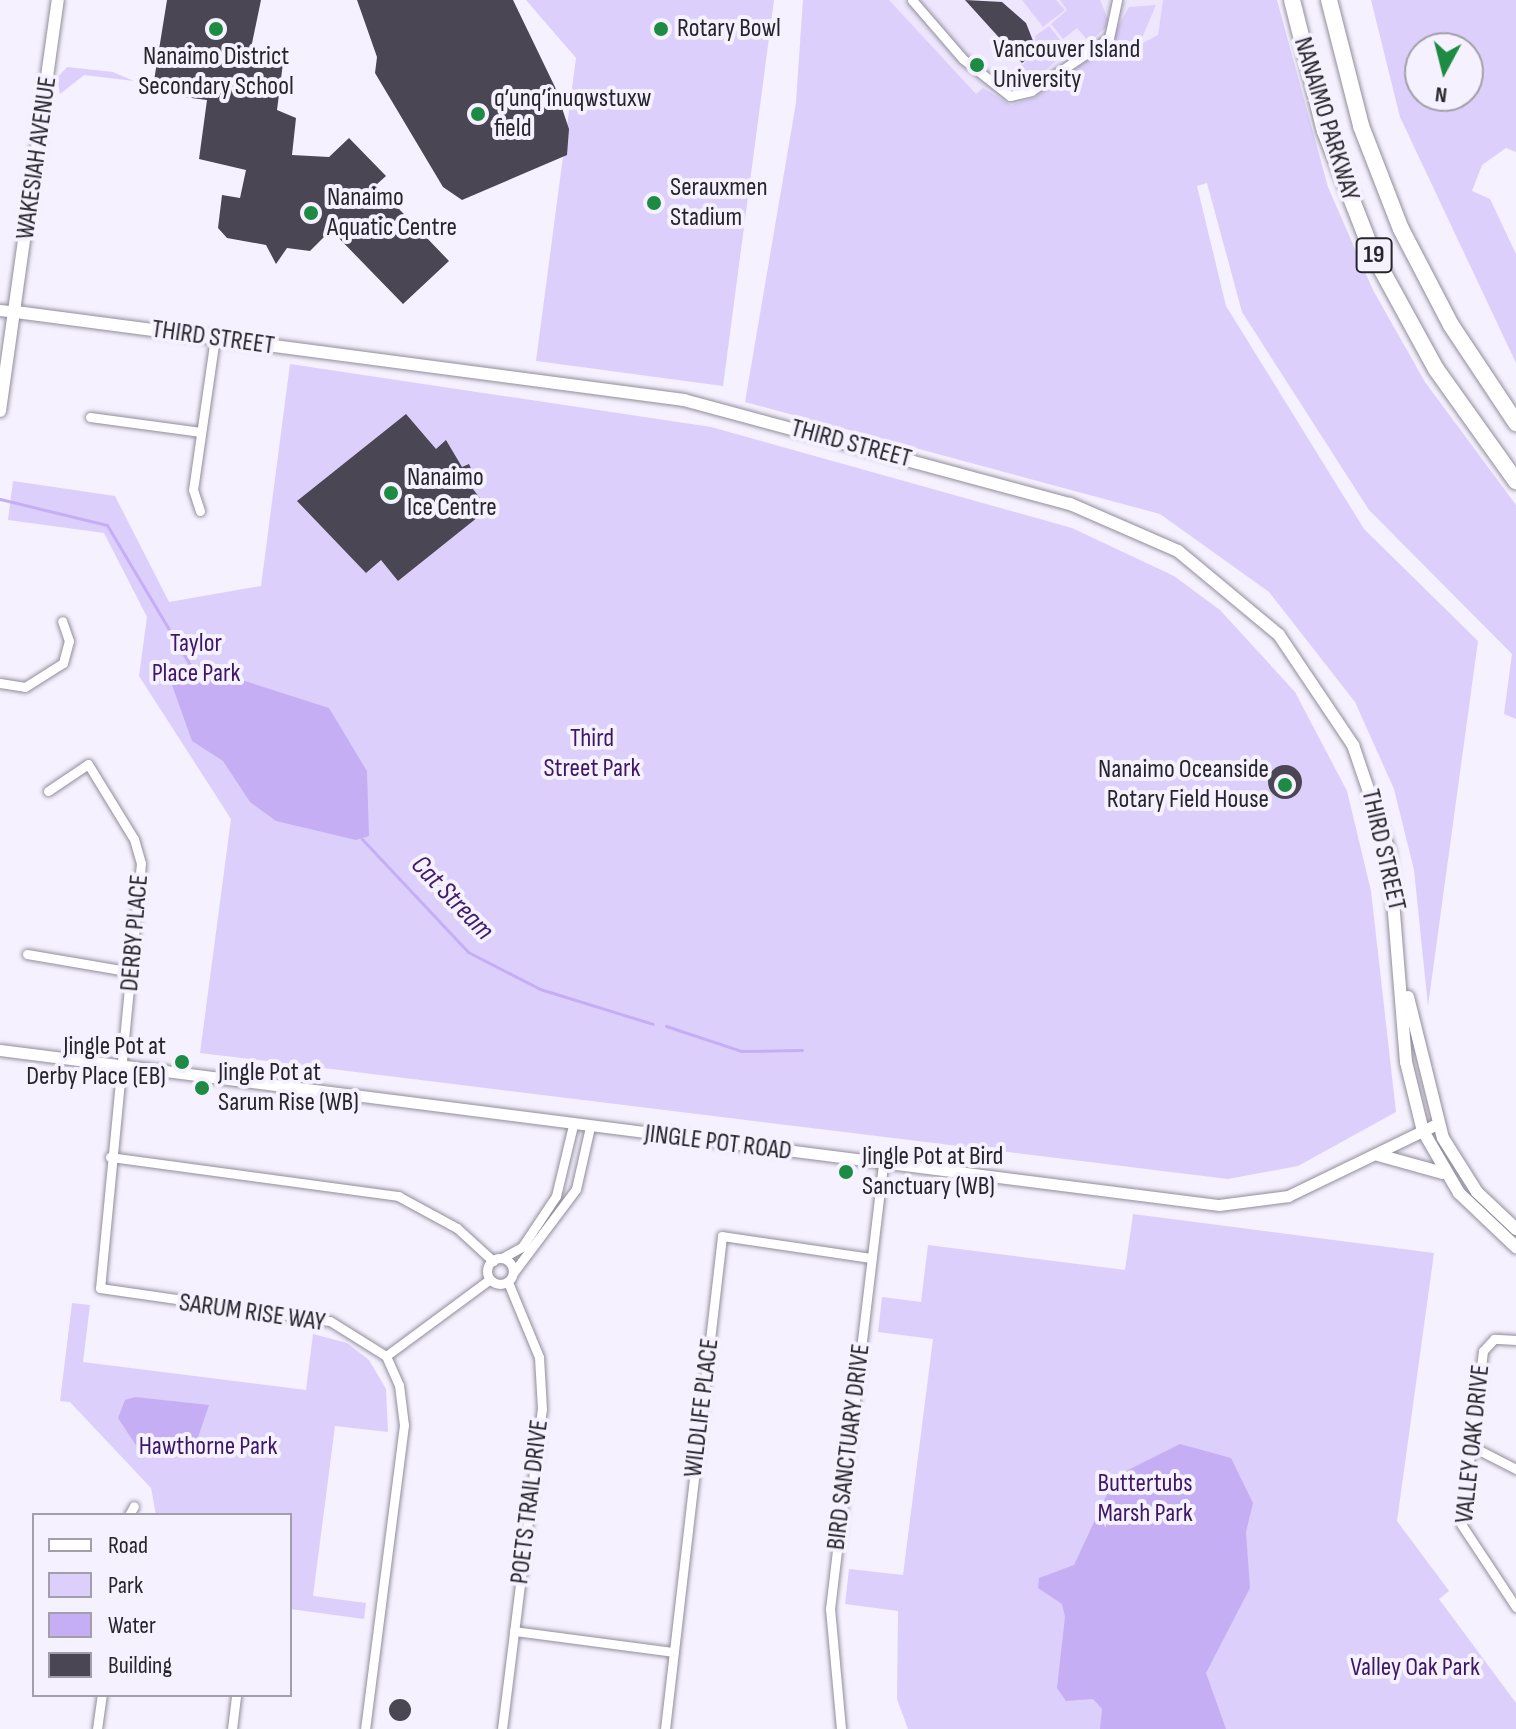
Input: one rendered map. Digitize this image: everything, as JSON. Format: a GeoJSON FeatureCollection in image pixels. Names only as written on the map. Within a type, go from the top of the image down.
{"type":"FeatureCollection","features":[{"type":"Feature","properties":{"kind":"highway","name":"NANAIMO PARKWAY"},"geometry":{"type":"LineString","coordinates":[[1292,0],[1325,131],[1373,254],[1447,387],[1516,481]]}},
{"type":"Feature","properties":{"kind":"highway","name":"NANAIMO PARKWAY"},"geometry":{"type":"LineString","coordinates":[[1329,0],[1361,126],[1401,229],[1451,325],[1516,423]]}},
{"type":"Feature","properties":{"kind":"main road","name":"WAKESIAH AVENUE"},"geometry":{"type":"LineString","coordinates":[[0,411],[58,0]]}},
{"type":"Feature","properties":{"kind":"main road","name":"THIRD STREET"},"geometry":{"type":"LineString","coordinates":[[16,312],[684,400],[1070,504],[1150,536],[1255,611],[1340,720],[1387,841],[1406,990],[1437,1124]]}},
{"type":"Feature","properties":{"kind":"main road","name":"THIRD STREET"},"geometry":{"type":"LineString","coordinates":[[1406,990],[1406,1062],[1423,1131]]}},
{"type":"Feature","properties":{"kind":"main road"},"geometry":{"type":"LineString","coordinates":[[1437,1124],[1470,1183],[1516,1229]]}},
{"type":"Feature","properties":{"kind":"main road"},"geometry":{"type":"LineString","coordinates":[[1423,1131],[1446,1175],[1516,1247]]}},
{"type":"Feature","properties":{"kind":"main road"},"geometry":{"type":"LineString","coordinates":[[1378,1155],[1415,1160],[1446,1175]]}},
{"type":"Feature","properties":{"kind":"street"},"geometry":{"type":"LineString","coordinates":[[912,0],[973,68],[1010,96],[1031,91],[1109,38],[1117,0]]}},
{"type":"Feature","properties":{"kind":"street","name":"THIRD STREET"},"geometry":{"type":"LineString","coordinates":[[0,310],[16,312]]}},
{"type":"Feature","properties":{"kind":"street"},"geometry":{"type":"LineString","coordinates":[[200,511],[193,490],[215,337]]}},
{"type":"Feature","properties":{"kind":"street"},"geometry":{"type":"LineString","coordinates":[[90,417],[201,432]]}},
{"type":"Feature","properties":{"kind":"street"},"geometry":{"type":"LineString","coordinates":[[0,683],[25,687],[63,663],[69,641],[62,621]]}},
{"type":"Feature","properties":{"kind":"street","name":"DERBY PLACE"},"geometry":{"type":"LineString","coordinates":[[48,791],[88,764],[134,839],[142,897],[122,1067]]}},
{"type":"Feature","properties":{"kind":"street"},"geometry":{"type":"LineString","coordinates":[[27,954],[132,972]]}},
{"type":"Feature","properties":{"kind":"street","name":"JINGLE POT ROAD"},"geometry":{"type":"LineString","coordinates":[[0,1050],[883,1164],[1238,1205],[1288,1196],[1437,1124]]}},
{"type":"Feature","properties":{"kind":"street","name":"SARUM RISE WAY"},"geometry":{"type":"LineString","coordinates":[[122,1067],[110,1157],[100,1288],[330,1321],[386,1356]]}},
{"type":"Feature","properties":{"kind":"street"},"geometry":{"type":"LineString","coordinates":[[365,1729],[404,1425],[399,1385],[386,1356],[490,1279],[497,1260],[522,1247],[556,1196],[573,1125]]}},
{"type":"Feature","properties":{"kind":"street"},"geometry":{"type":"LineString","coordinates":[[490,1279],[511,1278],[576,1189],[590,1127]]}},
{"type":"Feature","properties":{"kind":"street"},"geometry":{"type":"LineString","coordinates":[[110,1157],[398,1196],[457,1228],[497,1260]]}},
{"type":"Feature","properties":{"kind":"street","name":"BIRD SANCTUARY DRIVE"},"geometry":{"type":"LineString","coordinates":[[841,1729],[830,1609],[883,1164]]}},
{"type":"Feature","properties":{"kind":"street","name":"WILDLIFE PLACE"},"geometry":{"type":"LineString","coordinates":[[665,1729],[722,1236],[871,1258]]}},
{"type":"Feature","properties":{"kind":"street","name":"POETS TRAIL DRIVE"},"geometry":{"type":"LineString","coordinates":[[497,1260],[511,1278],[539,1357],[542,1409],[502,1729]]}},
{"type":"Feature","properties":{"kind":"street","name":"VALLEY OAK DRIVE"},"geometry":{"type":"LineString","coordinates":[[1516,1340],[1494,1339],[1483,1351],[1461,1529],[1516,1607]]}},
{"type":"Feature","properties":{"kind":"street"},"geometry":{"type":"LineString","coordinates":[[1471,1446],[1516,1469]]}},
{"type":"Feature","properties":{"kind":"street"},"geometry":{"type":"LineString","coordinates":[[514,1631],[674,1652]]}},
{"type":"Feature","properties":{"kind":"street"},"geometry":{"type":"LineString","coordinates":[[97,1729],[102,1697]]}},
{"type":"Feature","properties":{"kind":"street"},"geometry":{"type":"LineString","coordinates":[[232,1729],[236,1697]]}},
{"type":"Feature","properties":{"kind":"shaded area","name":"Vancouver Island University"},"geometry":{"type":"Polygon","coordinates":[[[803,0],[1163,0],[1143,151],[796,103],[803,0]]]}},
{"type":"Feature","properties":{"kind":"green space"},"geometry":{"type":"Polygon","coordinates":[[[526,0],[774,0],[723,386],[536,361],[576,58],[526,0]]]}},
{"type":"Feature","properties":{"kind":"green space"},"geometry":{"type":"Polygon","coordinates":[[[803,0],[889,0],[976,94],[983,88],[1011,105],[1034,98],[1106,47],[1129,7],[1156,5],[1139,45],[1158,35],[1163,0],[1277,0],[1328,187],[1373,290],[1425,382],[1516,505],[1516,719],[1504,714],[1512,654],[1369,510],[1242,312],[1207,183],[1197,186],[1226,306],[1364,529],[1478,641],[1428,1006],[1414,870],[1394,789],[1355,702],[1269,592],[1160,514],[745,402],[796,103],[803,0]]]}},
{"type":"Feature","properties":{"kind":"green space"},"geometry":{"type":"Polygon","coordinates":[[[1022,0],[1056,0],[1065,10],[1043,27],[1022,0]]]}},
{"type":"Feature","properties":{"kind":"green space"},"geometry":{"type":"Polygon","coordinates":[[[1060,0],[1100,0],[1110,24],[1089,42],[1077,28],[1063,39],[1051,24],[1067,10],[1060,0]]]}},
{"type":"Feature","properties":{"kind":"green space"},"geometry":{"type":"Polygon","coordinates":[[[1371,0],[1516,0],[1516,152],[1506,148],[1482,165],[1472,191],[1490,199],[1516,254],[1516,363],[1400,117],[1371,0]]]}},
{"type":"Feature","properties":{"kind":"green space"},"geometry":{"type":"Polygon","coordinates":[[[1049,26],[1061,41],[1058,59],[1029,85],[1000,84],[1037,52],[1035,36],[1049,26]]]}},
{"type":"Feature","properties":{"kind":"green space"},"geometry":{"type":"Polygon","coordinates":[[[67,67],[113,72],[134,81],[84,75],[60,94],[57,78],[67,67]]]}},
{"type":"Feature","properties":{"kind":"green space","name":"Third Street Park"},"geometry":{"type":"Polygon","coordinates":[[[290,364],[711,427],[1072,528],[1174,576],[1220,610],[1295,692],[1347,791],[1371,891],[1396,1112],[1298,1166],[1228,1179],[200,1053],[231,819],[139,676],[147,617],[104,533],[8,520],[13,481],[115,496],[169,602],[261,586],[290,364]]]}},
{"type":"Feature","properties":{"kind":"green space","name":"Buttertubs Marsh Park"},"geometry":{"type":"Polygon","coordinates":[[[1133,1214],[1434,1253],[1397,1521],[1449,1591],[1439,1599],[1516,1703],[1516,1729],[908,1729],[897,1699],[898,1611],[845,1604],[849,1569],[903,1575],[933,1339],[878,1332],[882,1297],[921,1302],[928,1245],[1125,1270],[1133,1214]]]}},
{"type":"Feature","properties":{"kind":"green space","name":"Hawthorne Park"},"geometry":{"type":"Polygon","coordinates":[[[72,1303],[90,1305],[83,1362],[306,1390],[313,1334],[347,1343],[369,1360],[386,1389],[388,1432],[335,1426],[313,1596],[366,1603],[364,1619],[292,1609],[292,1513],[156,1513],[151,1488],[70,1402],[60,1401],[72,1303]]]}},
{"type":"Feature","properties":{"kind":"water"},"geometry":{"type":"Polygon","coordinates":[[[220,673],[329,708],[367,771],[369,836],[356,840],[276,821],[250,802],[223,761],[192,741],[172,685],[178,677],[220,673]]]}},
{"type":"Feature","properties":{"kind":"water"},"geometry":{"type":"Polygon","coordinates":[[[135,1397],[209,1405],[193,1452],[167,1458],[139,1450],[118,1418],[125,1400],[135,1397]]]}},
{"type":"Feature","properties":{"kind":"water"},"geometry":{"type":"Polygon","coordinates":[[[1180,1444],[1231,1458],[1253,1503],[1246,1532],[1250,1588],[1206,1673],[1226,1729],[1100,1729],[1102,1709],[1093,1699],[1066,1701],[1057,1688],[1065,1617],[1062,1604],[1038,1588],[1039,1578],[1074,1565],[1108,1492],[1128,1470],[1180,1444]]]}},
{"type":"Feature","properties":{"kind":"building"},"geometry":{"type":"Polygon","coordinates":[[[167,0],[261,0],[250,53],[283,63],[277,110],[296,118],[292,155],[329,157],[349,138],[386,176],[376,185],[449,261],[403,304],[331,230],[310,251],[287,248],[276,264],[266,245],[227,238],[218,228],[222,195],[240,198],[246,170],[199,159],[207,100],[152,93],[167,0]]]}},
{"type":"Feature","properties":{"kind":"building","name":"q’unq’inuqwstuxw field"},"geometry":{"type":"Polygon","coordinates":[[[357,0],[513,0],[555,87],[569,129],[567,155],[462,200],[443,187],[375,73],[377,57],[357,0]]]}},
{"type":"Feature","properties":{"kind":"building"},"geometry":{"type":"Polygon","coordinates":[[[965,0],[1002,2],[1026,23],[1037,51],[1022,63],[965,0]]]}},
{"type":"Feature","properties":{"kind":"building","name":"Nanaimo Ice Centre"},"geometry":{"type":"Polygon","coordinates":[[[406,414],[436,449],[446,440],[462,467],[469,464],[476,480],[470,485],[488,509],[398,581],[381,560],[366,573],[297,501],[406,414]]]}},
{"type":"Feature","properties":{"kind":"building","name":"Nanaimo Oceanside Rotary Field House"},"geometry":{"type":"Polygon","coordinates":[[[1285,765],[1297,770],[1302,782],[1297,794],[1285,799],[1273,794],[1268,782],[1273,770],[1285,765]]]}},
{"type":"Feature","properties":{"kind":"building"},"geometry":{"type":"Polygon","coordinates":[[[400,1699],[408,1702],[411,1710],[408,1718],[400,1721],[392,1718],[389,1710],[392,1702],[400,1699]]]}},
{"type":"Feature","properties":{"kind":"waterway","name":"Cat Stream"},"geometry":{"type":"LineString","coordinates":[[0,499],[107,525],[196,675]]}},
{"type":"Feature","properties":{"kind":"waterway","name":"Cat Stream"},"geometry":{"type":"LineString","coordinates":[[362,839],[468,952],[540,989],[653,1024]]}},
{"type":"Feature","properties":{"kind":"waterway","name":"Cat Stream"},"geometry":{"type":"LineString","coordinates":[[666,1026],[741,1051],[802,1050]]}},
{"type":"Feature","properties":{"kind":"place","name":"Nanaimo District Secondary School"},"geometry":{"type":"Point","coordinates":[216,29]}},
{"type":"Feature","properties":{"kind":"place","name":"Rotary Bowl"},"geometry":{"type":"Point","coordinates":[661,29]}},
{"type":"Feature","properties":{"kind":"place","name":"Vancouver Island University"},"geometry":{"type":"Point","coordinates":[977,65]}},
{"type":"Feature","properties":{"kind":"place","name":"q’unq’inuqwstuxw field"},"geometry":{"type":"Point","coordinates":[478,114]}},
{"type":"Feature","properties":{"kind":"place","name":"Serauxmen Stadium"},"geometry":{"type":"Point","coordinates":[654,203]}},
{"type":"Feature","properties":{"kind":"place","name":"Nanaimo Aquatic Centre"},"geometry":{"type":"Point","coordinates":[311,213]}},
{"type":"Feature","properties":{"kind":"place","name":"Nanaimo Ice Centre"},"geometry":{"type":"Point","coordinates":[391,493]}},
{"type":"Feature","properties":{"kind":"place","name":"Nanaimo Oceanside Rotary Field House"},"geometry":{"type":"Point","coordinates":[1285,785]}},
{"type":"Feature","properties":{"kind":"place","name":"Jingle Pot at Derby Place (EB)"},"geometry":{"type":"Point","coordinates":[182,1062]}},
{"type":"Feature","properties":{"kind":"place","name":"Jingle Pot at Sarum Rise (WB)"},"geometry":{"type":"Point","coordinates":[202,1088]}},
{"type":"Feature","properties":{"kind":"place","name":"Jingle Pot at Bird Sanctuary (WB)"},"geometry":{"type":"Point","coordinates":[846,1172]}},
{"type":"Feature","properties":{"kind":"park label","name":"Taylor Place Park"},"geometry":{"type":"Point","coordinates":[196,659]}},
{"type":"Feature","properties":{"kind":"park label","name":"Valley Oak Park"},"geometry":{"type":"Point","coordinates":[1415,1668]}}]}
